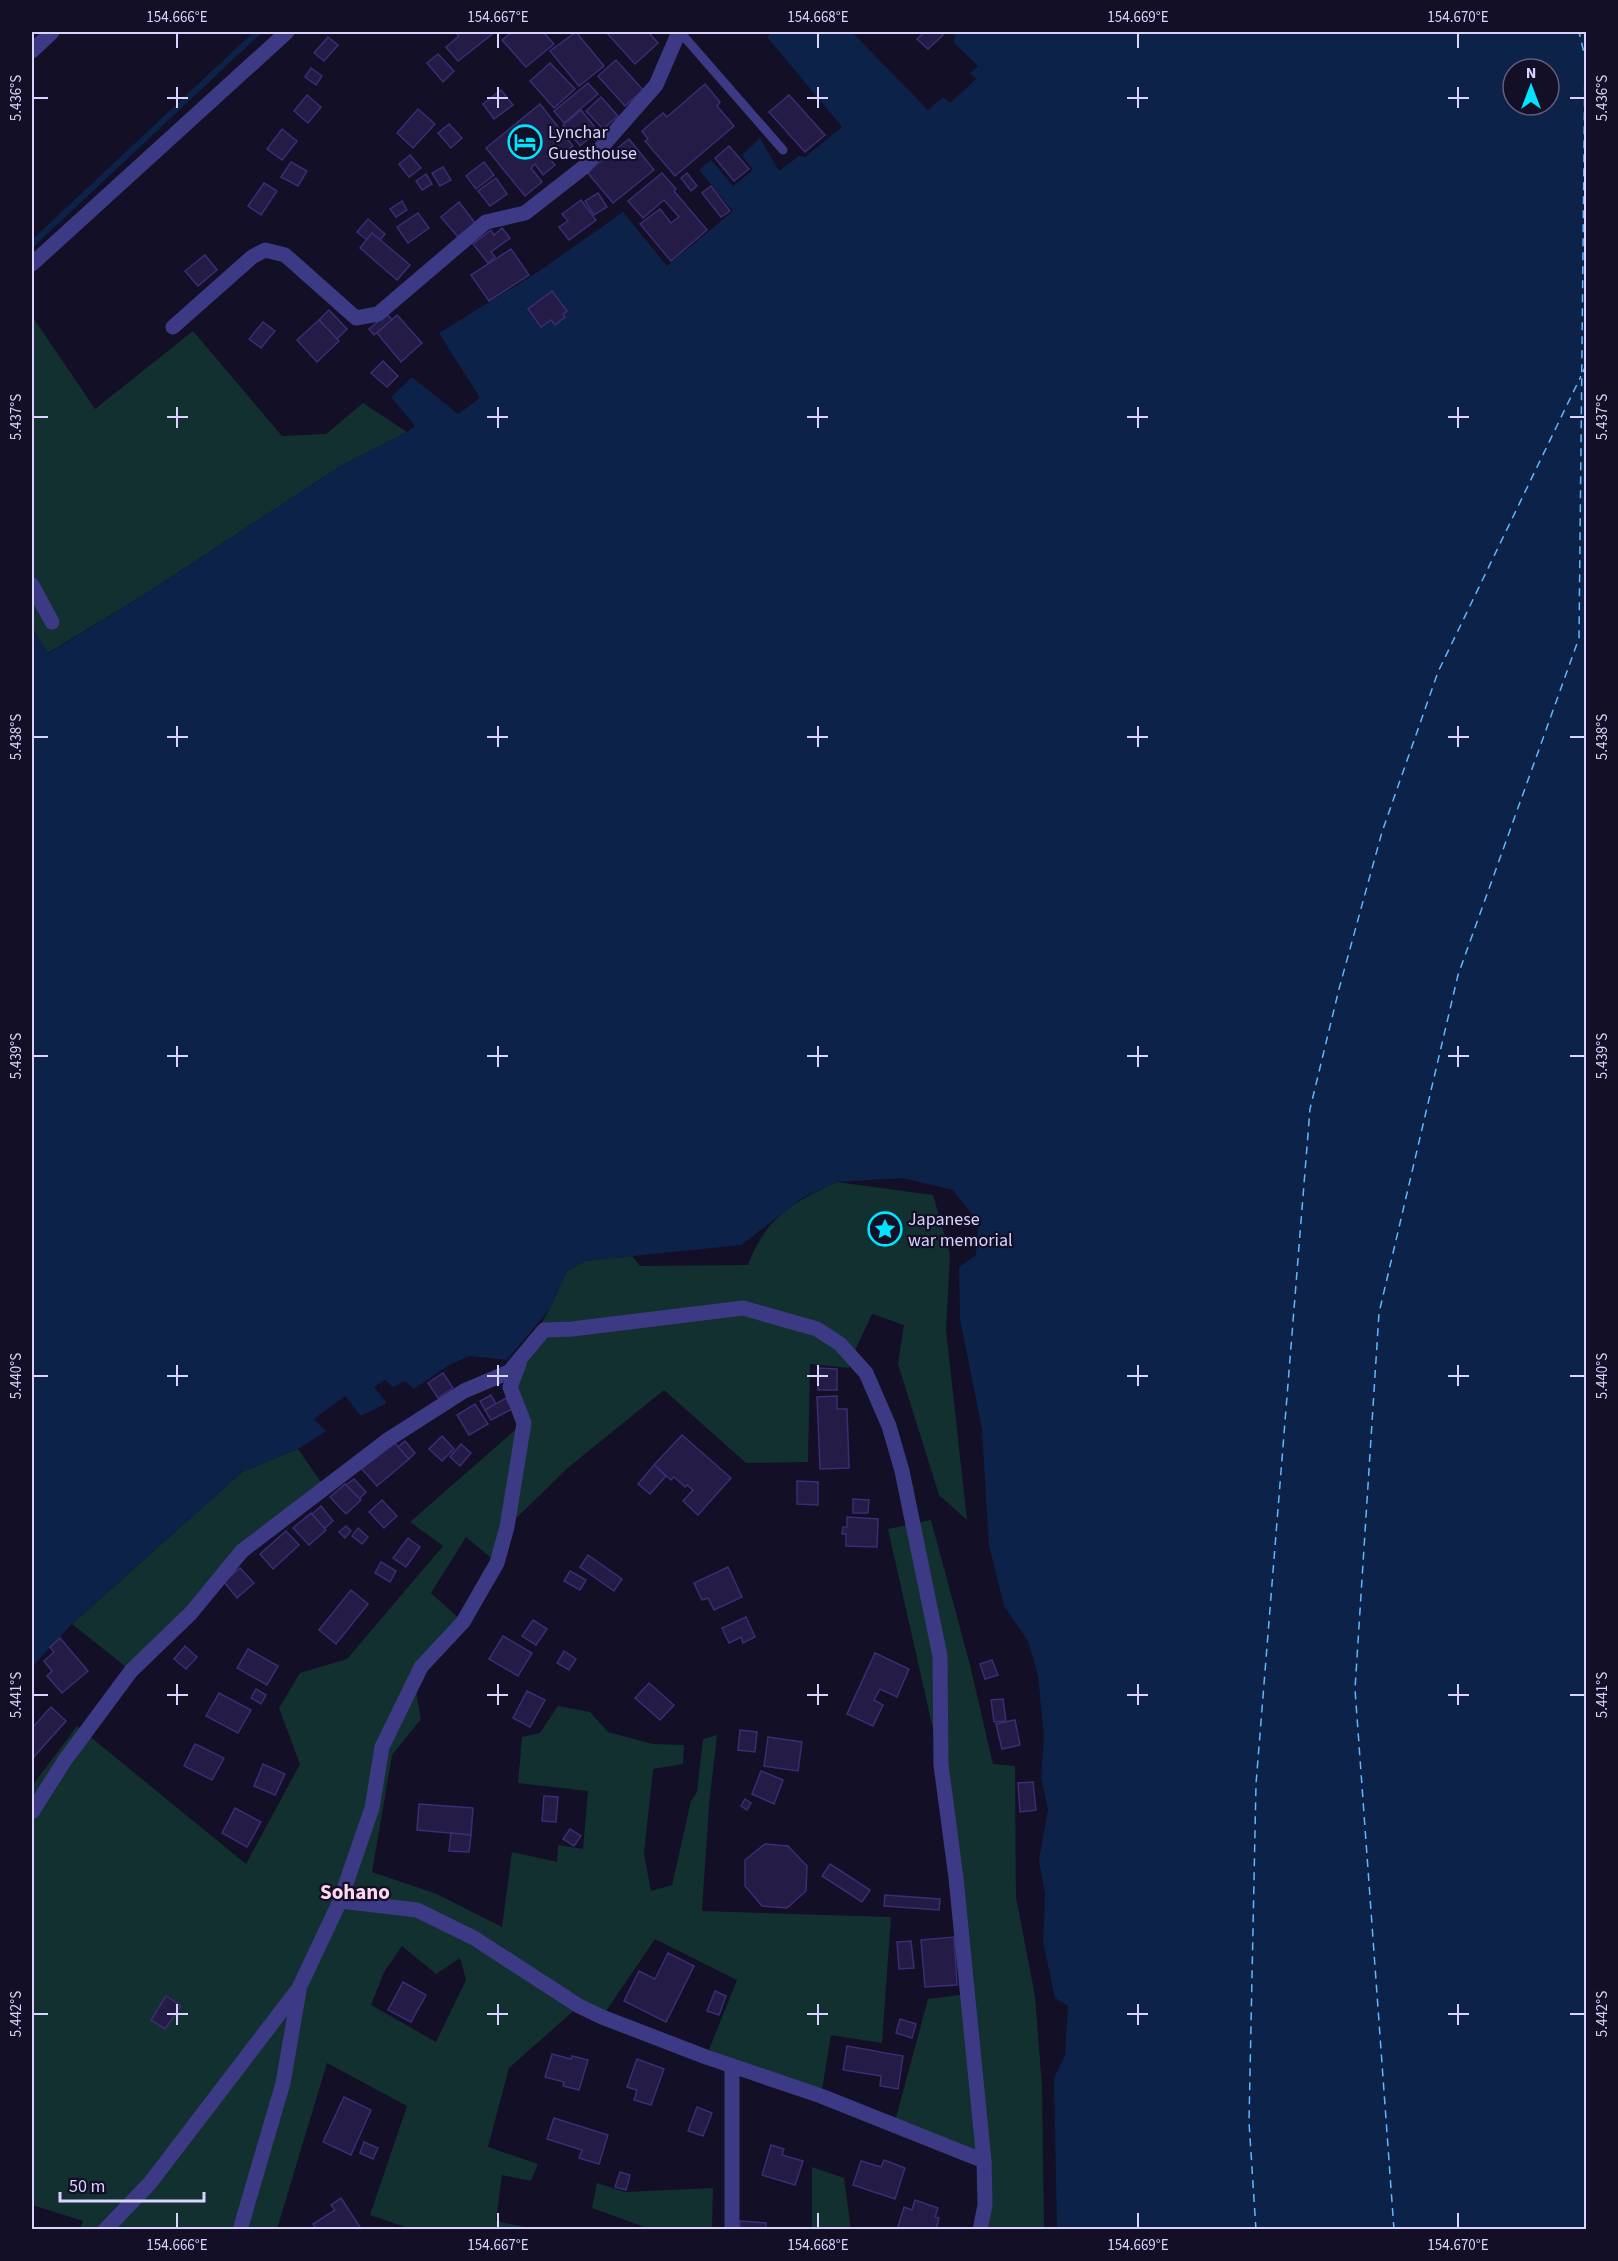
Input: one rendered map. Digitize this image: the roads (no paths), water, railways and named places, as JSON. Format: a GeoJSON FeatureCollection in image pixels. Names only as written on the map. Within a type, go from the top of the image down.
{"type":"FeatureCollection","features":[{"type":"Feature","properties":{"kind":"street"},"geometry":{"type":"LineString","coordinates":[[32,51],[52,32]]}},
{"type":"Feature","properties":{"kind":"street"},"geometry":{"type":"LineString","coordinates":[[32,264],[287,32]]}},
{"type":"Feature","properties":{"kind":"street"},"geometry":{"type":"LineString","coordinates":[[173,327],[252,257],[265,250],[285,255],[356,318],[378,314],[486,222],[525,213],[584,167],[656,85],[680,32]]}},
{"type":"Feature","properties":{"kind":"street"},"geometry":{"type":"LineString","coordinates":[[32,585],[52,622]]}},
{"type":"Feature","properties":{"kind":"street"},"geometry":{"type":"LineString","coordinates":[[32,1812],[65,1760],[131,1671],[190,1613],[242,1551],[389,1439],[464,1391],[509,1372],[544,1330],[572,1329],[743,1308],[817,1329],[840,1344],[866,1373],[889,1426],[902,1471],[940,1656],[941,1765],[956,1878],[984,2161],[985,2205],[980,2229]]}},
{"type":"Feature","properties":{"kind":"street"},"geometry":{"type":"LineString","coordinates":[[105,2229],[150,2183],[299,1988],[340,1901],[372,1808],[382,1747],[421,1667],[463,1622],[497,1563],[507,1527],[524,1423],[510,1387],[525,1351]]}},
{"type":"Feature","properties":{"kind":"street"},"geometry":{"type":"LineString","coordinates":[[340,1901],[417,1910],[474,1938],[579,2006],[732,2066],[821,2096],[984,2161]]}},
{"type":"Feature","properties":{"kind":"street"},"geometry":{"type":"LineString","coordinates":[[240,2229],[283,2083],[299,1988]]}},
{"type":"Feature","properties":{"kind":"street"},"geometry":{"type":"LineString","coordinates":[[732,2066],[732,2229]]}},
{"type":"Feature","properties":{"kind":"lane"},"geometry":{"type":"LineString","coordinates":[[680,32],[783,150]]}},
{"type":"Feature","properties":{"kind":"water"},"geometry":{"type":"Polygon","coordinates":[[[772,32],[852,32],[928,110],[943,97],[950,103],[976,79],[970,73],[978,66],[954,43],[955,32],[1586,32],[1586,2229],[1057,2229],[1054,2078],[1065,2055],[1068,2006],[1055,1998],[1043,1942],[1045,1895],[1039,1860],[1048,1810],[1041,1778],[1044,1736],[1038,1676],[1028,1641],[1004,1606],[989,1545],[982,1429],[960,1319],[959,1267],[976,1255],[978,1223],[953,1190],[902,1178],[837,1182],[804,1197],[741,1245],[585,1261],[567,1271],[549,1310],[507,1360],[470,1356],[449,1365],[414,1389],[405,1381],[393,1387],[385,1380],[374,1387],[387,1403],[361,1416],[345,1396],[314,1419],[326,1431],[298,1449],[242,1472],[72,1624],[32,1667],[32,629],[49,653],[142,596],[339,467],[407,432],[415,426],[391,397],[412,377],[458,414],[480,398],[439,333],[535,274],[623,212],[667,266],[733,211],[699,170],[711,160],[733,186],[753,170],[742,155],[760,138],[779,171],[799,156],[805,157],[842,127],[767,37],[772,32]]]}},
{"type":"Feature","properties":{"kind":"waterway"},"geometry":{"type":"LineString","coordinates":[[32,244],[258,32]]}},
{"type":"Feature","properties":{"kind":"place","name":"Lynchar Guesthouse"},"geometry":{"type":"Point","coordinates":[525,142]}},
{"type":"Feature","properties":{"kind":"place","name":"Japanese war memorial"},"geometry":{"type":"Point","coordinates":[885,1229]}},
{"type":"Feature","properties":{"kind":"district","name":"Sohano"},"geometry":{"type":"Point","coordinates":[355,1892]}}]}
